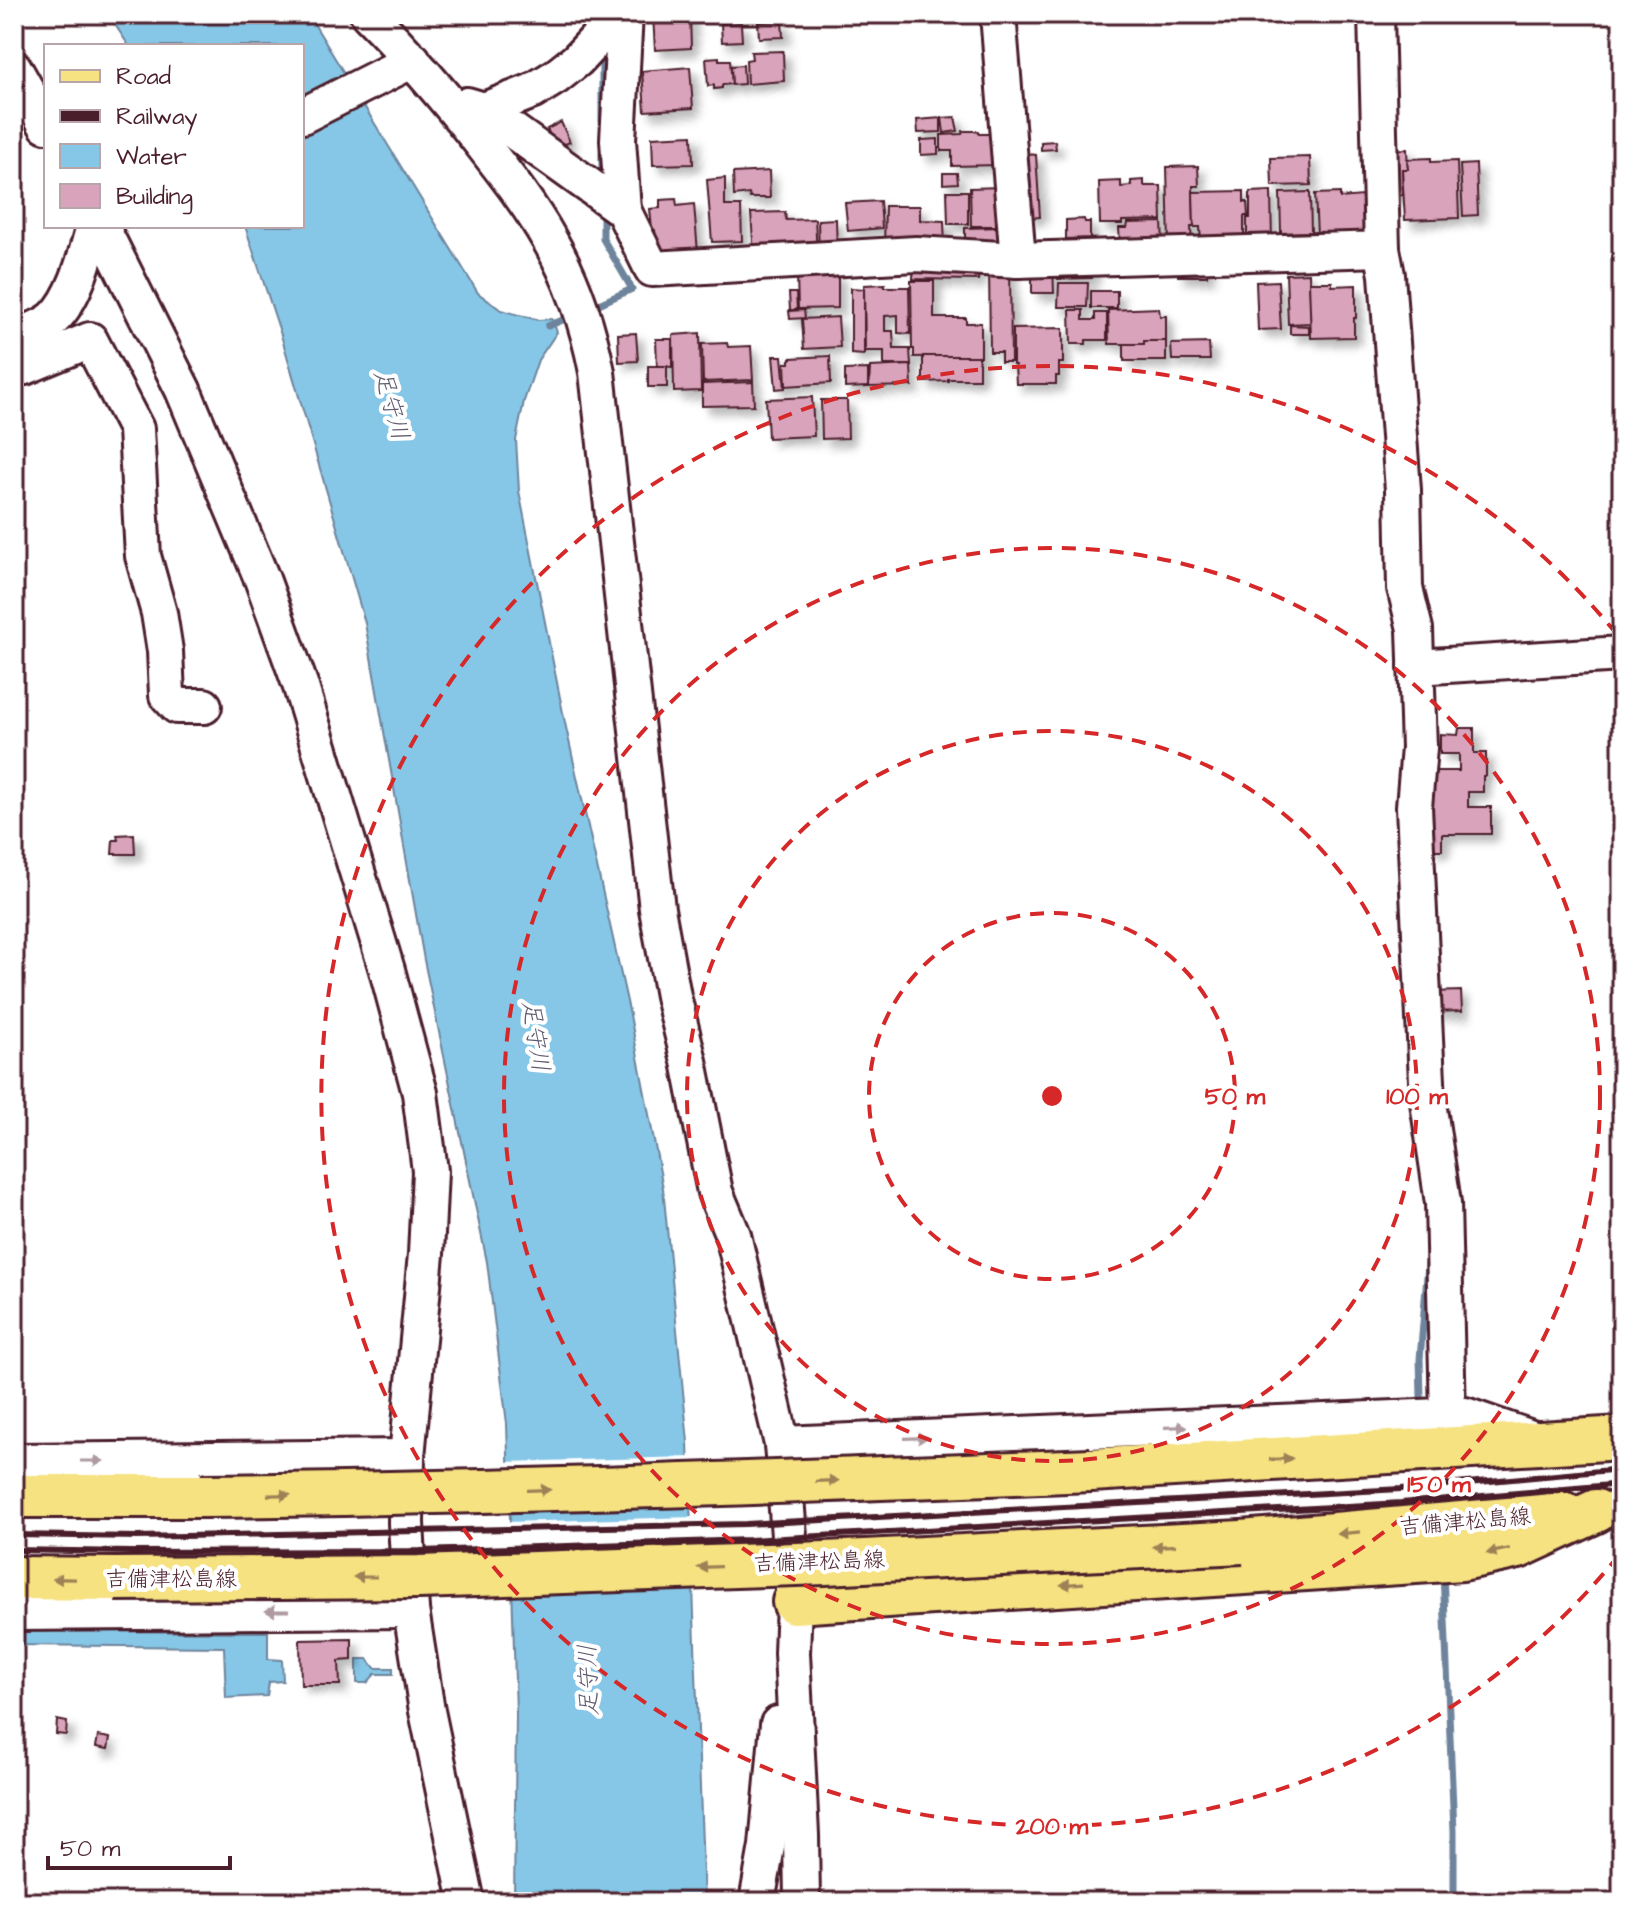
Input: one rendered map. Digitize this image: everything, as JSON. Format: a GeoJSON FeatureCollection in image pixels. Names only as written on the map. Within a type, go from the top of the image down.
{"type":"FeatureCollection","features":[{"type":"Feature","properties":{"kind":"main road"},"geometry":{"type":"LineString","coordinates":[[14,1496],[416,1493],[685,1486],[1091,1470],[1622,1438]]}},
{"type":"Feature","properties":{"kind":"main road"},"geometry":{"type":"LineString","coordinates":[[794,1602],[1462,1559],[1518,1547],[1609,1510]]}},
{"type":"Feature","properties":{"kind":"main road","name":"吉備津松島線"},"geometry":{"type":"LineString","coordinates":[[14,1578],[450,1576],[825,1563],[1242,1542],[1609,1510]]}},
{"type":"Feature","properties":{"kind":"street"},"geometry":{"type":"LineString","coordinates":[[368,14],[407,64],[447,99],[520,193],[551,241],[579,304],[590,338],[597,372],[657,909],[715,1192],[733,1235],[782,1444],[794,1602],[792,1653],[802,1902]]}},
{"type":"Feature","properties":{"kind":"street"},"geometry":{"type":"LineString","coordinates":[[998,14],[1018,260]]}},
{"type":"Feature","properties":{"kind":"street"},"geometry":{"type":"LineString","coordinates":[[1376,14],[1377,249],[1387,275],[1403,490],[1405,588],[1415,629],[1419,748],[1414,807],[1428,1102],[1443,1203],[1448,1416]]}},
{"type":"Feature","properties":{"kind":"street"},"geometry":{"type":"LineString","coordinates":[[610,201],[618,140],[621,15]]}},
{"type":"Feature","properties":{"kind":"street"},"geometry":{"type":"LineString","coordinates":[[484,110],[533,91],[557,76],[621,15]]}},
{"type":"Feature","properties":{"kind":"street"},"geometry":{"type":"LineString","coordinates":[[304,115],[407,64]]}},
{"type":"Feature","properties":{"kind":"street"},"geometry":{"type":"LineString","coordinates":[[14,68],[44,121]]}},
{"type":"Feature","properties":{"kind":"street"},"geometry":{"type":"LineString","coordinates":[[447,99],[484,110],[610,201],[652,269],[916,254],[1018,260],[1377,249]]}},
{"type":"Feature","properties":{"kind":"street"},"geometry":{"type":"LineString","coordinates":[[14,337],[53,319],[73,290],[93,228]]}},
{"type":"Feature","properties":{"kind":"street"},"geometry":{"type":"LineString","coordinates":[[102,228],[183,390],[262,579],[300,684],[387,970],[420,1093],[430,1171],[426,1254],[407,1457],[406,1523],[411,1610],[427,1711],[467,1902]]}},
{"type":"Feature","properties":{"kind":"street"},"geometry":{"type":"LineString","coordinates":[[14,368],[25,367],[90,340],[136,429],[143,556],[159,613],[167,695],[177,706],[204,706]]}},
{"type":"Feature","properties":{"kind":"street"},"geometry":{"type":"LineString","coordinates":[[1416,667],[1622,654]]}},
{"type":"Feature","properties":{"kind":"street"},"geometry":{"type":"LineString","coordinates":[[782,1444],[1465,1415],[1547,1444]]}},
{"type":"Feature","properties":{"kind":"street"},"geometry":{"type":"LineString","coordinates":[[14,1461],[407,1457]]}},
{"type":"Feature","properties":{"kind":"street"},"geometry":{"type":"LineString","coordinates":[[14,1613],[411,1610]]}},
{"type":"Feature","properties":{"kind":"street"},"geometry":{"type":"LineString","coordinates":[[757,1902],[767,1846],[779,1712],[792,1653]]}},
{"type":"Feature","properties":{"kind":"water","name":"足守川"},"geometry":{"type":"Polygon","coordinates":[[[108,14],[308,14],[478,293],[501,310],[538,320],[552,319],[557,332],[538,360],[524,401],[516,440],[519,491],[565,723],[630,1015],[663,1188],[688,1442],[704,1902],[514,1902],[516,1713],[507,1424],[487,1262],[424,960],[365,623],[281,335],[246,228],[304,228],[304,44],[128,44],[108,14]]]}},
{"type":"Feature","properties":{"kind":"water"},"geometry":{"type":"Polygon","coordinates":[[[14,1631],[268,1632],[268,1659],[282,1660],[283,1681],[269,1682],[267,1696],[226,1698],[224,1647],[14,1645],[14,1631]]]}},
{"type":"Feature","properties":{"kind":"water"},"geometry":{"type":"Polygon","coordinates":[[[357,1659],[368,1659],[375,1668],[393,1668],[393,1674],[375,1674],[367,1683],[357,1683],[357,1659]]]}},
{"type":"Feature","properties":{"kind":"pier"},"geometry":{"type":"Polygon","coordinates":[[[692,1457],[694,1500],[506,1504],[504,1462],[692,1457]]]}},
{"type":"Feature","properties":{"kind":"pier"},"geometry":{"type":"Polygon","coordinates":[[[695,1517],[696,1550],[507,1555],[506,1522],[695,1517]]]}},
{"type":"Feature","properties":{"kind":"building"},"geometry":{"type":"Polygon","coordinates":[[[690,14],[691,48],[655,50],[653,15],[690,14]]]}},
{"type":"Feature","properties":{"kind":"building"},"geometry":{"type":"Polygon","coordinates":[[[782,21],[783,37],[759,38],[758,22],[782,21]]]}},
{"type":"Feature","properties":{"kind":"building"},"geometry":{"type":"Polygon","coordinates":[[[741,23],[742,41],[722,42],[721,24],[741,23]]]}},
{"type":"Feature","properties":{"kind":"building"},"geometry":{"type":"Polygon","coordinates":[[[783,51],[784,81],[747,84],[746,60],[752,59],[751,52],[783,51]]]}},
{"type":"Feature","properties":{"kind":"building"},"geometry":{"type":"Polygon","coordinates":[[[719,57],[719,60],[730,60],[732,84],[714,89],[714,85],[708,86],[706,58],[719,57]]]}},
{"type":"Feature","properties":{"kind":"building"},"geometry":{"type":"Polygon","coordinates":[[[743,65],[744,84],[732,85],[731,66],[743,65]]]}},
{"type":"Feature","properties":{"kind":"building"},"geometry":{"type":"Polygon","coordinates":[[[690,67],[693,108],[645,111],[642,71],[690,67]]]}},
{"type":"Feature","properties":{"kind":"building"},"geometry":{"type":"Polygon","coordinates":[[[955,117],[958,131],[944,133],[942,118],[955,117]]]}},
{"type":"Feature","properties":{"kind":"building"},"geometry":{"type":"Polygon","coordinates":[[[941,118],[941,132],[918,133],[917,120],[941,118]]]}},
{"type":"Feature","properties":{"kind":"building"},"geometry":{"type":"Polygon","coordinates":[[[561,122],[570,142],[556,148],[547,129],[561,122]]]}},
{"type":"Feature","properties":{"kind":"building"},"geometry":{"type":"Polygon","coordinates":[[[963,131],[998,134],[999,165],[952,166],[952,151],[941,151],[941,135],[962,134],[963,131]]]}},
{"type":"Feature","properties":{"kind":"building"},"geometry":{"type":"Polygon","coordinates":[[[692,135],[693,164],[653,165],[652,137],[692,135]]]}},
{"type":"Feature","properties":{"kind":"building"},"geometry":{"type":"Polygon","coordinates":[[[938,139],[938,154],[921,155],[921,140],[938,139]]]}},
{"type":"Feature","properties":{"kind":"building"},"geometry":{"type":"Polygon","coordinates":[[[1055,141],[1056,149],[1041,150],[1041,142],[1055,141]]]}},
{"type":"Feature","properties":{"kind":"building"},"geometry":{"type":"Polygon","coordinates":[[[1407,149],[1408,169],[1402,169],[1403,195],[1383,196],[1382,150],[1407,149]]]}},
{"type":"Feature","properties":{"kind":"building"},"geometry":{"type":"Polygon","coordinates":[[[1012,155],[1036,155],[1040,217],[1027,218],[1012,155]]]}},
{"type":"Feature","properties":{"kind":"building"},"geometry":{"type":"Polygon","coordinates":[[[1310,157],[1311,185],[1272,186],[1271,158],[1310,157]]]}},
{"type":"Feature","properties":{"kind":"building"},"geometry":{"type":"Polygon","coordinates":[[[1431,158],[1431,162],[1457,161],[1459,218],[1405,220],[1402,169],[1408,169],[1407,159],[1431,158]]]}},
{"type":"Feature","properties":{"kind":"building"},"geometry":{"type":"Polygon","coordinates":[[[1476,164],[1478,215],[1463,216],[1460,165],[1476,164]]]}},
{"type":"Feature","properties":{"kind":"building"},"geometry":{"type":"Polygon","coordinates":[[[1198,166],[1199,186],[1193,186],[1192,246],[1169,246],[1167,167],[1198,166]]]}},
{"type":"Feature","properties":{"kind":"building"},"geometry":{"type":"Polygon","coordinates":[[[769,171],[770,198],[750,198],[749,194],[734,196],[733,173],[769,171]]]}},
{"type":"Feature","properties":{"kind":"building"},"geometry":{"type":"Polygon","coordinates":[[[943,173],[957,173],[958,183],[943,184],[943,173]]]}},
{"type":"Feature","properties":{"kind":"building"},"geometry":{"type":"Polygon","coordinates":[[[725,178],[725,206],[741,206],[742,241],[712,242],[707,180],[725,178]]]}},
{"type":"Feature","properties":{"kind":"building"},"geometry":{"type":"Polygon","coordinates":[[[1144,180],[1144,186],[1161,186],[1162,220],[1100,224],[1099,182],[1121,181],[1121,187],[1131,186],[1131,181],[1144,180]]]}},
{"type":"Feature","properties":{"kind":"building"},"geometry":{"type":"Polygon","coordinates":[[[1001,187],[1001,226],[971,226],[970,188],[1001,187]]]}},
{"type":"Feature","properties":{"kind":"building"},"geometry":{"type":"Polygon","coordinates":[[[947,191],[968,191],[968,224],[948,224],[947,191]]]}},
{"type":"Feature","properties":{"kind":"building"},"geometry":{"type":"Polygon","coordinates":[[[1244,191],[1248,216],[1244,216],[1244,244],[1201,245],[1200,227],[1194,227],[1193,192],[1244,191]]]}},
{"type":"Feature","properties":{"kind":"building"},"geometry":{"type":"Polygon","coordinates":[[[1271,191],[1272,244],[1247,244],[1250,192],[1271,191]]]}},
{"type":"Feature","properties":{"kind":"building"},"geometry":{"type":"Polygon","coordinates":[[[1310,192],[1311,232],[1281,233],[1280,193],[1310,192]]]}},
{"type":"Feature","properties":{"kind":"building"},"geometry":{"type":"Polygon","coordinates":[[[1340,193],[1340,198],[1362,196],[1364,236],[1317,235],[1315,194],[1340,193]]]}},
{"type":"Feature","properties":{"kind":"building"},"geometry":{"type":"Polygon","coordinates":[[[676,199],[677,206],[694,204],[698,253],[657,253],[650,209],[660,208],[660,200],[676,199]]]}},
{"type":"Feature","properties":{"kind":"building"},"geometry":{"type":"Polygon","coordinates":[[[880,201],[882,228],[848,231],[845,203],[880,201]]]}},
{"type":"Feature","properties":{"kind":"building"},"geometry":{"type":"Polygon","coordinates":[[[885,206],[920,206],[920,220],[944,221],[945,247],[884,247],[885,206]]]}},
{"type":"Feature","properties":{"kind":"building"},"geometry":{"type":"Polygon","coordinates":[[[785,212],[786,220],[815,219],[817,254],[754,255],[751,213],[785,212]]]}},
{"type":"Feature","properties":{"kind":"building"},"geometry":{"type":"Polygon","coordinates":[[[836,219],[837,251],[819,252],[818,220],[836,219]]]}},
{"type":"Feature","properties":{"kind":"building"},"geometry":{"type":"Polygon","coordinates":[[[1084,219],[1090,222],[1090,238],[1066,239],[1066,220],[1084,219]]]}},
{"type":"Feature","properties":{"kind":"building"},"geometry":{"type":"Polygon","coordinates":[[[1162,222],[1163,244],[1120,245],[1119,228],[1127,228],[1128,223],[1162,222]]]}},
{"type":"Feature","properties":{"kind":"building"},"geometry":{"type":"Polygon","coordinates":[[[1003,227],[1003,249],[965,250],[965,228],[1003,227]]]}},
{"type":"Feature","properties":{"kind":"building"},"geometry":{"type":"Polygon","coordinates":[[[1178,258],[1207,258],[1207,276],[1178,276],[1178,258]]]}},
{"type":"Feature","properties":{"kind":"building"},"geometry":{"type":"Polygon","coordinates":[[[1092,260],[1092,278],[1058,279],[1058,261],[1092,260]]]}},
{"type":"Feature","properties":{"kind":"building"},"geometry":{"type":"Polygon","coordinates":[[[914,262],[979,264],[978,280],[913,279],[914,262]]]}},
{"type":"Feature","properties":{"kind":"building"},"geometry":{"type":"Polygon","coordinates":[[[989,264],[1010,264],[1011,362],[1001,362],[1001,352],[990,352],[989,264]]]}},
{"type":"Feature","properties":{"kind":"building"},"geometry":{"type":"Polygon","coordinates":[[[1032,265],[1053,265],[1054,293],[1032,293],[1032,265]]]}},
{"type":"Feature","properties":{"kind":"building"},"geometry":{"type":"Polygon","coordinates":[[[838,273],[838,308],[798,309],[797,274],[838,273]]]}},
{"type":"Feature","properties":{"kind":"building"},"geometry":{"type":"Polygon","coordinates":[[[1309,273],[1311,323],[1288,324],[1286,274],[1309,273]]]}},
{"type":"Feature","properties":{"kind":"building"},"geometry":{"type":"Polygon","coordinates":[[[911,281],[934,281],[934,318],[966,318],[966,323],[981,323],[981,356],[914,357],[911,281]]]}},
{"type":"Feature","properties":{"kind":"building"},"geometry":{"type":"Polygon","coordinates":[[[1278,281],[1281,329],[1258,330],[1256,282],[1278,281]]]}},
{"type":"Feature","properties":{"kind":"building"},"geometry":{"type":"Polygon","coordinates":[[[1309,282],[1332,282],[1332,286],[1356,285],[1354,337],[1311,338],[1309,282]]]}},
{"type":"Feature","properties":{"kind":"building"},"geometry":{"type":"Polygon","coordinates":[[[1059,283],[1088,283],[1087,307],[1058,307],[1059,283]]]}},
{"type":"Feature","properties":{"kind":"building"},"geometry":{"type":"Polygon","coordinates":[[[885,284],[885,287],[909,287],[910,334],[898,333],[898,315],[885,316],[885,331],[893,331],[894,349],[910,349],[911,365],[884,365],[884,351],[865,351],[864,285],[885,284]]]}},
{"type":"Feature","properties":{"kind":"building"},"geometry":{"type":"Polygon","coordinates":[[[851,288],[864,289],[864,355],[851,354],[851,288]]]}},
{"type":"Feature","properties":{"kind":"building"},"geometry":{"type":"Polygon","coordinates":[[[1091,291],[1117,291],[1117,308],[1091,308],[1091,291]]]}},
{"type":"Feature","properties":{"kind":"building"},"geometry":{"type":"Polygon","coordinates":[[[789,293],[796,293],[797,310],[790,310],[789,293]]]}},
{"type":"Feature","properties":{"kind":"building"},"geometry":{"type":"Polygon","coordinates":[[[1159,308],[1160,316],[1166,316],[1166,341],[1109,344],[1108,310],[1159,308]]]}},
{"type":"Feature","properties":{"kind":"building"},"geometry":{"type":"Polygon","coordinates":[[[804,310],[805,318],[790,319],[789,311],[804,310]]]}},
{"type":"Feature","properties":{"kind":"building"},"geometry":{"type":"Polygon","coordinates":[[[1070,310],[1083,310],[1083,320],[1095,320],[1095,313],[1107,313],[1107,340],[1071,344],[1070,310]]]}},
{"type":"Feature","properties":{"kind":"building"},"geometry":{"type":"Polygon","coordinates":[[[838,317],[840,347],[804,349],[802,319],[838,317]]]}},
{"type":"Feature","properties":{"kind":"building"},"geometry":{"type":"Polygon","coordinates":[[[1290,325],[1309,326],[1309,334],[1290,334],[1290,325]]]}},
{"type":"Feature","properties":{"kind":"building"},"geometry":{"type":"Polygon","coordinates":[[[1063,328],[1063,363],[1059,363],[1056,384],[1016,384],[1013,329],[1063,328]]]}},
{"type":"Feature","properties":{"kind":"building"},"geometry":{"type":"Polygon","coordinates":[[[636,333],[638,361],[619,362],[618,334],[636,333]]]}},
{"type":"Feature","properties":{"kind":"building"},"geometry":{"type":"Polygon","coordinates":[[[700,333],[701,391],[674,392],[673,335],[700,333]]]}},
{"type":"Feature","properties":{"kind":"building"},"geometry":{"type":"Polygon","coordinates":[[[656,339],[672,339],[672,367],[657,366],[656,339]]]}},
{"type":"Feature","properties":{"kind":"building"},"geometry":{"type":"Polygon","coordinates":[[[1144,341],[1166,341],[1166,361],[1124,361],[1124,344],[1144,344],[1144,341]]]}},
{"type":"Feature","properties":{"kind":"building"},"geometry":{"type":"Polygon","coordinates":[[[727,343],[728,347],[751,346],[753,380],[703,382],[702,344],[727,343]]]}},
{"type":"Feature","properties":{"kind":"building"},"geometry":{"type":"Polygon","coordinates":[[[1209,343],[1210,360],[1172,360],[1171,344],[1209,343]]]}},
{"type":"Feature","properties":{"kind":"building"},"geometry":{"type":"Polygon","coordinates":[[[773,356],[782,356],[785,388],[776,389],[773,356]]]}},
{"type":"Feature","properties":{"kind":"building"},"geometry":{"type":"Polygon","coordinates":[[[830,356],[831,383],[786,386],[785,363],[790,363],[790,358],[830,356]]]}},
{"type":"Feature","properties":{"kind":"building"},"geometry":{"type":"Polygon","coordinates":[[[923,356],[979,356],[979,379],[923,382],[923,356]]]}},
{"type":"Feature","properties":{"kind":"building"},"geometry":{"type":"Polygon","coordinates":[[[911,365],[912,386],[869,387],[870,367],[911,365]]]}},
{"type":"Feature","properties":{"kind":"building"},"geometry":{"type":"Polygon","coordinates":[[[648,366],[667,366],[667,387],[648,387],[648,366]]]}},
{"type":"Feature","properties":{"kind":"building"},"geometry":{"type":"Polygon","coordinates":[[[868,369],[868,387],[845,388],[845,370],[868,369]]]}},
{"type":"Feature","properties":{"kind":"building"},"geometry":{"type":"Polygon","coordinates":[[[753,382],[754,405],[702,406],[702,384],[753,382]]]}},
{"type":"Feature","properties":{"kind":"building"},"geometry":{"type":"Polygon","coordinates":[[[812,397],[814,436],[768,438],[766,399],[812,397]]]}},
{"type":"Feature","properties":{"kind":"building"},"geometry":{"type":"Polygon","coordinates":[[[821,400],[847,400],[848,438],[822,439],[821,400]]]}},
{"type":"Feature","properties":{"kind":"building"},"geometry":{"type":"Polygon","coordinates":[[[1459,728],[1474,728],[1474,753],[1486,753],[1483,792],[1468,792],[1468,807],[1491,807],[1491,834],[1442,834],[1442,850],[1432,850],[1424,810],[1432,810],[1432,774],[1435,771],[1459,771],[1459,754],[1440,754],[1440,734],[1458,735],[1459,728]]]}},
{"type":"Feature","properties":{"kind":"building"},"geometry":{"type":"Polygon","coordinates":[[[134,834],[135,854],[112,854],[113,840],[118,840],[117,835],[134,834]]]}},
{"type":"Feature","properties":{"kind":"building"},"geometry":{"type":"Polygon","coordinates":[[[1461,991],[1462,1011],[1431,1012],[1430,992],[1461,991]]]}},
{"type":"Feature","properties":{"kind":"building"},"geometry":{"type":"Polygon","coordinates":[[[352,1639],[352,1660],[339,1661],[340,1685],[301,1685],[300,1640],[352,1639]]]}},
{"type":"Feature","properties":{"kind":"building"},"geometry":{"type":"Polygon","coordinates":[[[57,1720],[67,1722],[66,1735],[56,1734],[57,1720]]]}},
{"type":"Feature","properties":{"kind":"building"},"geometry":{"type":"Polygon","coordinates":[[[98,1736],[110,1738],[108,1749],[96,1747],[98,1736]]]}},
{"type":"Feature","properties":{"kind":"building"},"geometry":{"type":"Polygon","coordinates":[[[337,1892],[338,1902],[313,1902],[312,1896],[337,1892]]]}},
{"type":"Feature","properties":{"kind":"waterway"},"geometry":{"type":"LineString","coordinates":[[602,49],[602,121]]}},
{"type":"Feature","properties":{"kind":"waterway"},"geometry":{"type":"LineString","coordinates":[[602,153],[602,181]]}},
{"type":"Feature","properties":{"kind":"waterway"},"geometry":{"type":"LineString","coordinates":[[590,308],[632,289],[603,239],[603,209]]}},
{"type":"Feature","properties":{"kind":"waterway"},"geometry":{"type":"LineString","coordinates":[[548,326],[570,317]]}},
{"type":"Feature","properties":{"kind":"waterway"},"geometry":{"type":"LineString","coordinates":[[1421,1397],[1420,1359],[1428,1264]]}},
{"type":"Feature","properties":{"kind":"waterway"},"geometry":{"type":"LineString","coordinates":[[1443,1572],[1454,1902]]}},
{"type":"Feature","properties":{"kind":"railway"},"geometry":{"type":"LineString","coordinates":[[14,1535],[138,1537],[746,1524],[1401,1489],[1622,1469]]}},
{"type":"Feature","properties":{"kind":"railway"},"geometry":{"type":"LineString","coordinates":[[14,1550],[420,1551],[749,1540],[1401,1503],[1622,1484]]}}]}
